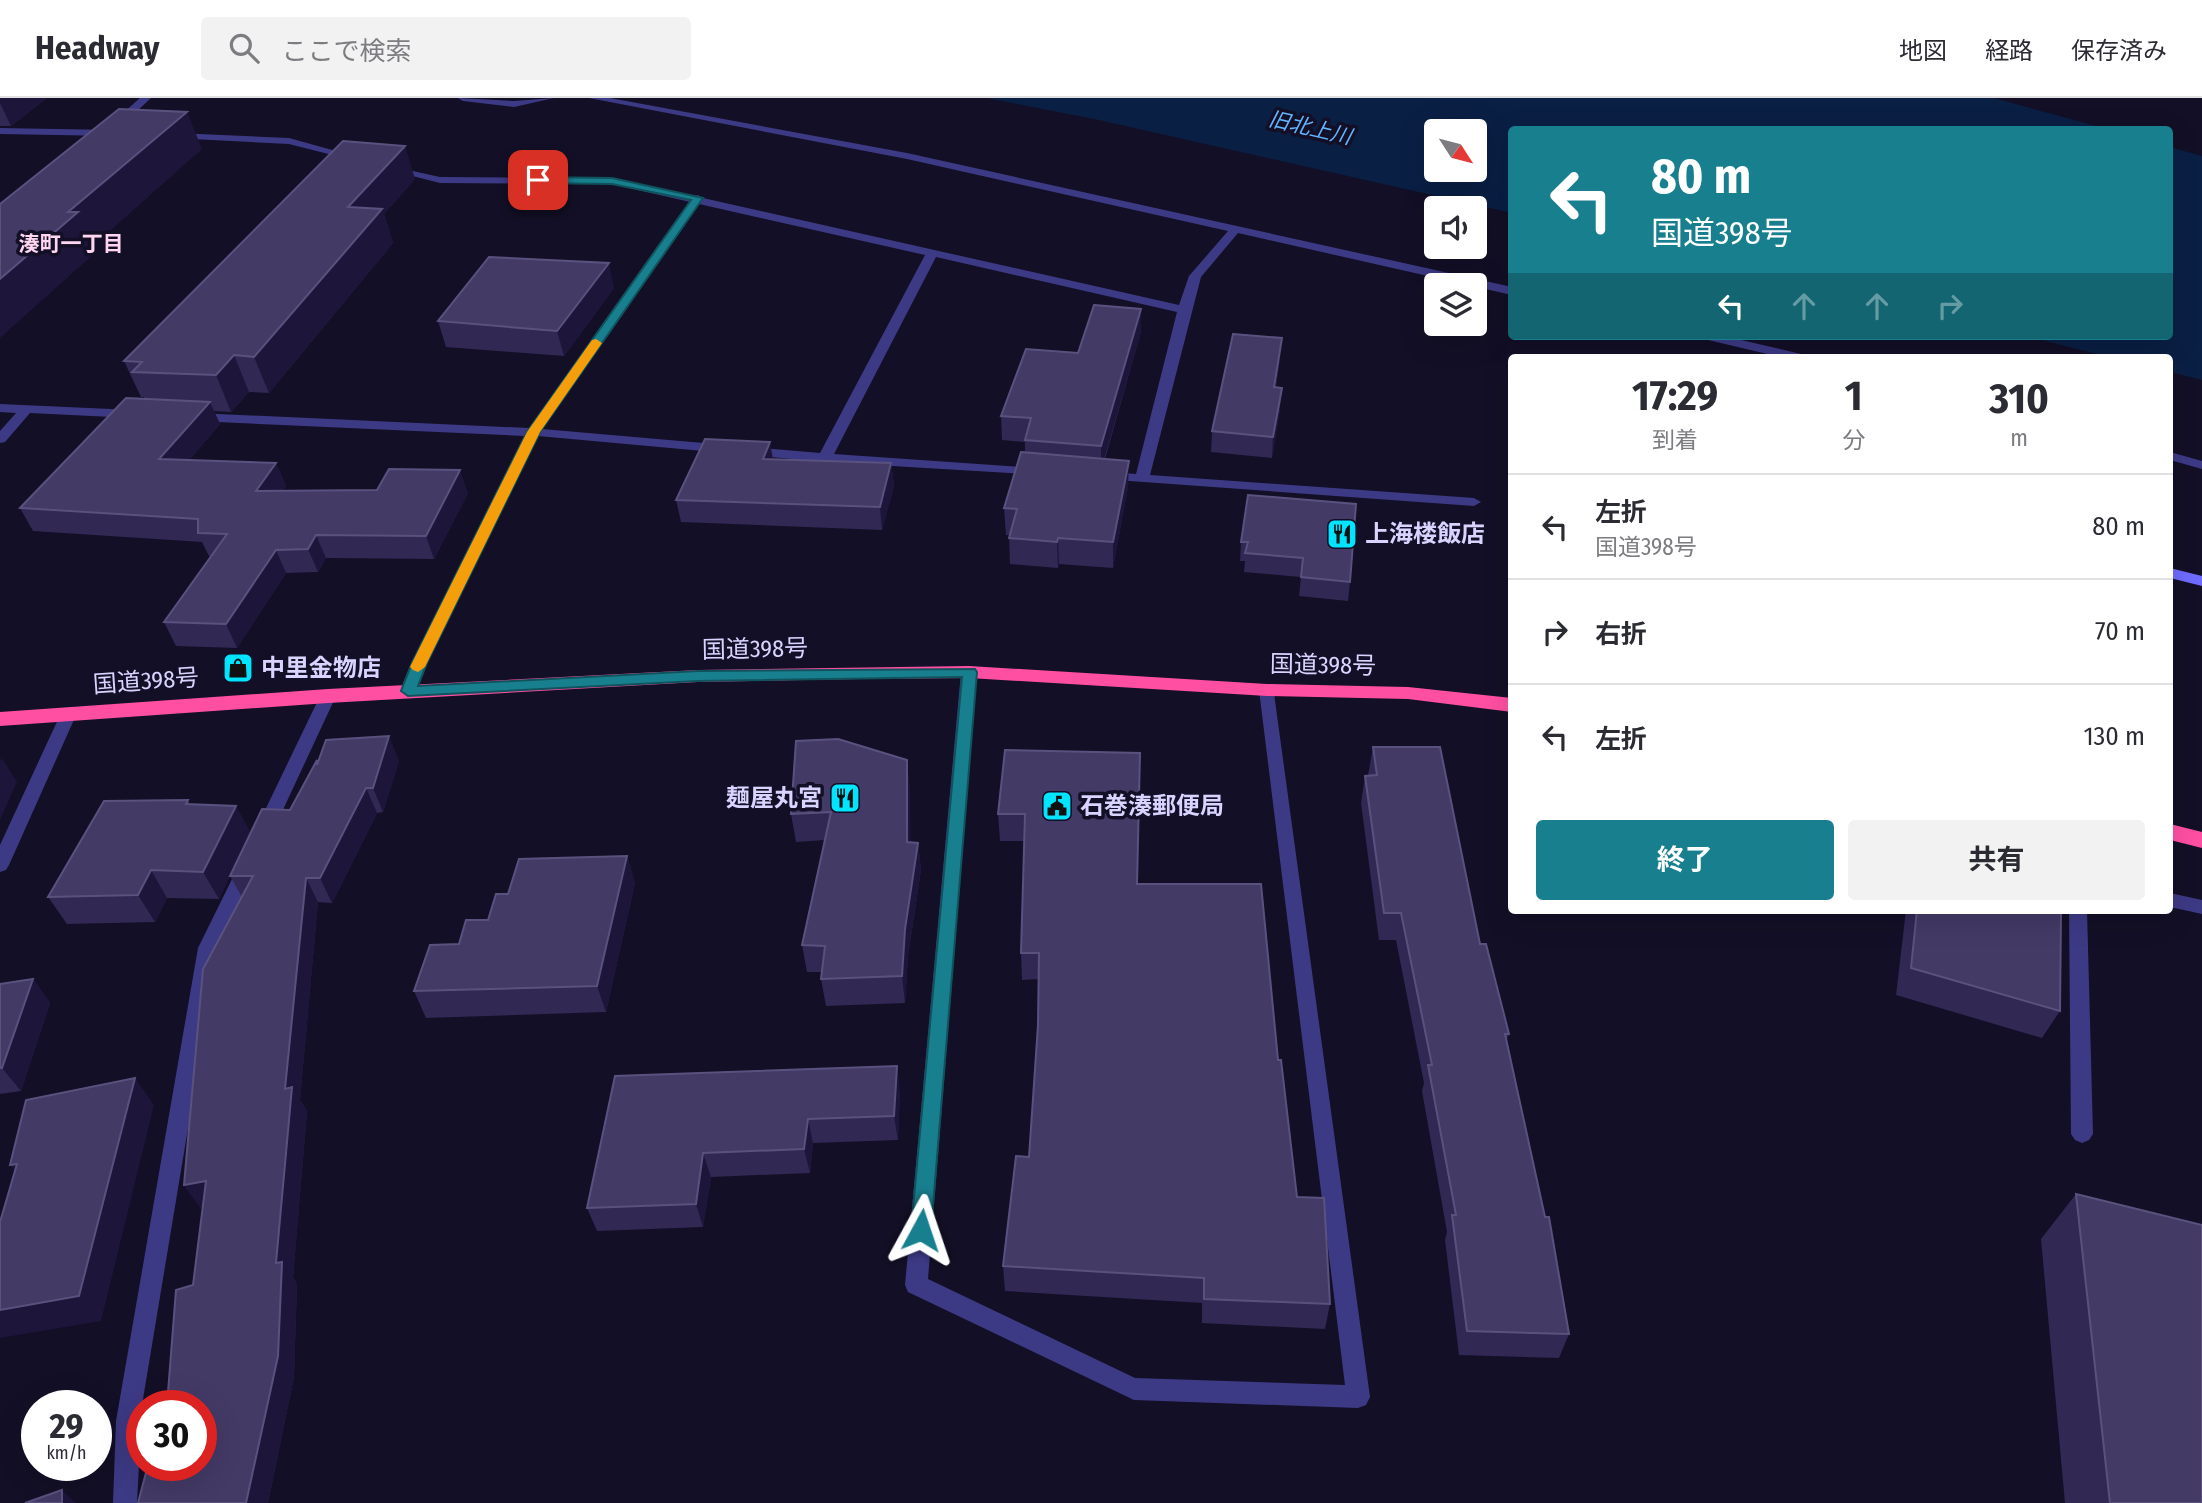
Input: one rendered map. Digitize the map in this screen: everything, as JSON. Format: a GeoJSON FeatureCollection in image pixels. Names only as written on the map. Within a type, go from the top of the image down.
{"type":"FeatureCollection","features":[{"type":"Feature","properties":{"kind":"highway","name":"国道398号"},"geometry":{"type":"LineString","coordinates":[[0,719],[408,691],[698,676],[969,672],[1267,690],[1408,693],[1508,705]]}},
{"type":"Feature","properties":{"kind":"highway"},"geometry":{"type":"LineString","coordinates":[[2173,833],[2202,840]]}},
{"type":"Feature","properties":{"kind":"main road"},"geometry":{"type":"LineString","coordinates":[[2173,574],[2202,581]]}},
{"type":"Feature","properties":{"kind":"street"},"geometry":{"type":"LineString","coordinates":[[96,142],[146,98]]}},
{"type":"Feature","properties":{"kind":"street"},"geometry":{"type":"LineString","coordinates":[[463,98],[514,104],[550,98]]}},
{"type":"Feature","properties":{"kind":"street"},"geometry":{"type":"LineString","coordinates":[[594,98],[907,156],[1508,290]]}},
{"type":"Feature","properties":{"kind":"street"},"geometry":{"type":"LineString","coordinates":[[0,131],[120,134]]}},
{"type":"Feature","properties":{"kind":"street"},"geometry":{"type":"LineString","coordinates":[[159,135],[289,141],[365,160]]}},
{"type":"Feature","properties":{"kind":"street"},"geometry":{"type":"LineString","coordinates":[[377,164],[440,180],[612,181],[698,198],[931,255],[1184,310]]}},
{"type":"Feature","properties":{"kind":"street"},"geometry":{"type":"LineString","coordinates":[[408,691],[419,663],[533,432],[698,198]]}},
{"type":"Feature","properties":{"kind":"street"},"geometry":{"type":"LineString","coordinates":[[1142,478],[1195,276],[1236,229]]}},
{"type":"Feature","properties":{"kind":"street"},"geometry":{"type":"LineString","coordinates":[[825,458],[931,255]]}},
{"type":"Feature","properties":{"kind":"street"},"geometry":{"type":"LineString","coordinates":[[1724,340],[1783,354]]}},
{"type":"Feature","properties":{"kind":"street"},"geometry":{"type":"LineString","coordinates":[[0,408],[150,415]]}},
{"type":"Feature","properties":{"kind":"street"},"geometry":{"type":"LineString","coordinates":[[0,439],[27,409]]}},
{"type":"Feature","properties":{"kind":"street"},"geometry":{"type":"LineString","coordinates":[[177,416],[533,432],[825,458],[1046,472]]}},
{"type":"Feature","properties":{"kind":"street"},"geometry":{"type":"LineString","coordinates":[[2173,457],[2202,465]]}},
{"type":"Feature","properties":{"kind":"street"},"geometry":{"type":"LineString","coordinates":[[1087,475],[1474,502]]}},
{"type":"Feature","properties":{"kind":"street"},"geometry":{"type":"LineString","coordinates":[[969,672],[916,1285],[1134,1389],[1358,1397],[1267,690]]}},
{"type":"Feature","properties":{"kind":"street"},"geometry":{"type":"LineString","coordinates":[[125,1503],[128,1421],[208,948],[328,696]]}},
{"type":"Feature","properties":{"kind":"street"},"geometry":{"type":"LineString","coordinates":[[0,865],[69,713]]}},
{"type":"Feature","properties":{"kind":"street"},"geometry":{"type":"LineString","coordinates":[[2173,901],[2202,907]]}},
{"type":"Feature","properties":{"kind":"street"},"geometry":{"type":"LineString","coordinates":[[2078,914],[2082,1134]]}},
{"type":"Feature","properties":{"kind":"water","name":"旧北上川"},"geometry":{"type":"Polygon","coordinates":[[[987,98],[1994,98],[2096,126],[1508,126],[1508,212],[1487,207],[1487,196],[1437,196],[1099,120],[987,98]]]}},
{"type":"Feature","properties":{"kind":"water"},"geometry":{"type":"Polygon","coordinates":[[[2173,148],[2202,156],[2202,380],[2173,373],[2173,354],[2097,354],[2042,340],[2173,340],[2173,148]]]}},
{"type":"Feature","properties":{"kind":"building"},"geometry":{"type":"Polygon","coordinates":[[[119,109],[187,112],[68,212],[78,212],[0,279],[0,204],[119,109]]]}},
{"type":"Feature","properties":{"kind":"building"},"geometry":{"type":"Polygon","coordinates":[[[343,141],[405,146],[348,207],[382,209],[254,357],[234,355],[216,375],[132,372],[142,362],[124,361],[343,141]]]}},
{"type":"Feature","properties":{"kind":"building"},"geometry":{"type":"Polygon","coordinates":[[[489,257],[609,263],[557,331],[438,321],[489,257]]]}},
{"type":"Feature","properties":{"kind":"building"},"geometry":{"type":"Polygon","coordinates":[[[1094,305],[1141,309],[1101,446],[1025,440],[1031,418],[1001,416],[1026,349],[1078,353],[1094,305]]]}},
{"type":"Feature","properties":{"kind":"building"},"geometry":{"type":"Polygon","coordinates":[[[1233,334],[1282,338],[1274,387],[1282,388],[1273,437],[1212,431],[1233,334]]]}},
{"type":"Feature","properties":{"kind":"building"},"geometry":{"type":"Polygon","coordinates":[[[126,398],[210,402],[159,459],[276,463],[256,491],[377,490],[389,469],[460,470],[426,536],[316,535],[308,549],[276,550],[226,624],[164,622],[227,534],[198,533],[198,519],[20,508],[126,398]]]}},
{"type":"Feature","properties":{"kind":"building"},"geometry":{"type":"Polygon","coordinates":[[[705,439],[770,442],[763,459],[891,463],[880,507],[676,500],[705,439]]]}},
{"type":"Feature","properties":{"kind":"building"},"geometry":{"type":"Polygon","coordinates":[[[1021,452],[1129,461],[1113,542],[1058,538],[1057,542],[1009,538],[1017,509],[1004,508],[1021,452]]]}},
{"type":"Feature","properties":{"kind":"building"},"geometry":{"type":"Polygon","coordinates":[[[1248,495],[1356,504],[1350,582],[1301,577],[1303,558],[1245,553],[1248,542],[1241,542],[1248,495]]]}},
{"type":"Feature","properties":{"kind":"building"},"geometry":{"type":"Polygon","coordinates":[[[389,736],[373,788],[366,788],[320,878],[306,878],[285,1089],[292,1087],[276,1263],[282,1262],[278,1356],[246,1503],[138,1503],[144,1481],[217,1481],[217,1390],[168,1390],[176,1290],[193,1285],[206,1181],[184,1185],[203,969],[253,876],[230,876],[262,809],[290,810],[317,760],[317,765],[326,740],[389,736]]]}},
{"type":"Feature","properties":{"kind":"building"},"geometry":{"type":"Polygon","coordinates":[[[838,739],[907,760],[907,842],[918,843],[905,929],[902,976],[821,979],[825,946],[802,945],[831,812],[791,814],[796,741],[838,739]]]}},
{"type":"Feature","properties":{"kind":"building"},"geometry":{"type":"Polygon","coordinates":[[[1373,747],[1440,747],[1480,944],[1486,944],[1509,1034],[1505,1034],[1545,1217],[1549,1217],[1569,1334],[1467,1331],[1452,1215],[1456,1215],[1428,1065],[1432,1065],[1401,913],[1384,913],[1365,776],[1377,775],[1373,747]]]}},
{"type":"Feature","properties":{"kind":"building"},"geometry":{"type":"Polygon","coordinates":[[[1005,750],[1140,753],[1137,884],[1261,884],[1278,1060],[1281,1060],[1297,1197],[1324,1198],[1330,1304],[1204,1299],[1204,1278],[1003,1266],[1016,1156],[1029,1157],[1038,1025],[1039,953],[1021,953],[1025,814],[998,814],[1005,750]]]}},
{"type":"Feature","properties":{"kind":"building"},"geometry":{"type":"Polygon","coordinates":[[[188,800],[186,804],[236,806],[203,872],[151,870],[138,895],[48,897],[104,801],[188,800]]]}},
{"type":"Feature","properties":{"kind":"building"},"geometry":{"type":"Polygon","coordinates":[[[627,856],[597,986],[414,991],[430,945],[459,944],[466,920],[488,920],[496,894],[508,894],[519,859],[627,856]]]}},
{"type":"Feature","properties":{"kind":"building"},"geometry":{"type":"Polygon","coordinates":[[[1917,914],[2061,914],[2060,1011],[1911,968],[1917,914]]]}},
{"type":"Feature","properties":{"kind":"building"},"geometry":{"type":"Polygon","coordinates":[[[33,979],[2,1068],[0,1068],[0,984],[33,979]]]}},
{"type":"Feature","properties":{"kind":"building"},"geometry":{"type":"Polygon","coordinates":[[[897,1066],[894,1116],[808,1119],[804,1149],[703,1153],[696,1204],[587,1208],[615,1076],[897,1066]]]}},
{"type":"Feature","properties":{"kind":"building"},"geometry":{"type":"Polygon","coordinates":[[[135,1078],[79,1296],[0,1310],[0,1222],[17,1164],[10,1165],[26,1100],[135,1078]]]}},
{"type":"Feature","properties":{"kind":"building"},"geometry":{"type":"Polygon","coordinates":[[[2076,1194],[2202,1225],[2202,1503],[2110,1503],[2076,1194]]]}},
{"type":"Feature","properties":{"kind":"building"},"geometry":{"type":"Polygon","coordinates":[[[62,1490],[62,1503],[25,1503],[62,1490]]]}},
{"type":"Feature","properties":{"kind":"slow traffic"},"geometry":{"type":"LineString","coordinates":[[418,667],[533,432],[596,343]]}},
{"type":"Feature","properties":{"kind":"place","name":"上海楼飯店"},"geometry":{"type":"Point","coordinates":[1342,534]}},
{"type":"Feature","properties":{"kind":"place","name":"中里金物店"},"geometry":{"type":"Point","coordinates":[238,668]}},
{"type":"Feature","properties":{"kind":"place","name":"麺屋丸宮"},"geometry":{"type":"Point","coordinates":[845,798]}},
{"type":"Feature","properties":{"kind":"place","name":"石巻湊郵便局"},"geometry":{"type":"Point","coordinates":[1057,806]}},
{"type":"Feature","properties":{"kind":"district","name":"湊町一丁目"},"geometry":{"type":"Point","coordinates":[71,244]}},
{"type":"Feature","properties":{"kind":"route"},"geometry":{"type":"LineString","coordinates":[[538,180],[612,181],[698,198],[533,432],[419,663],[408,691],[698,676],[969,672],[921,1230]]}}]}
